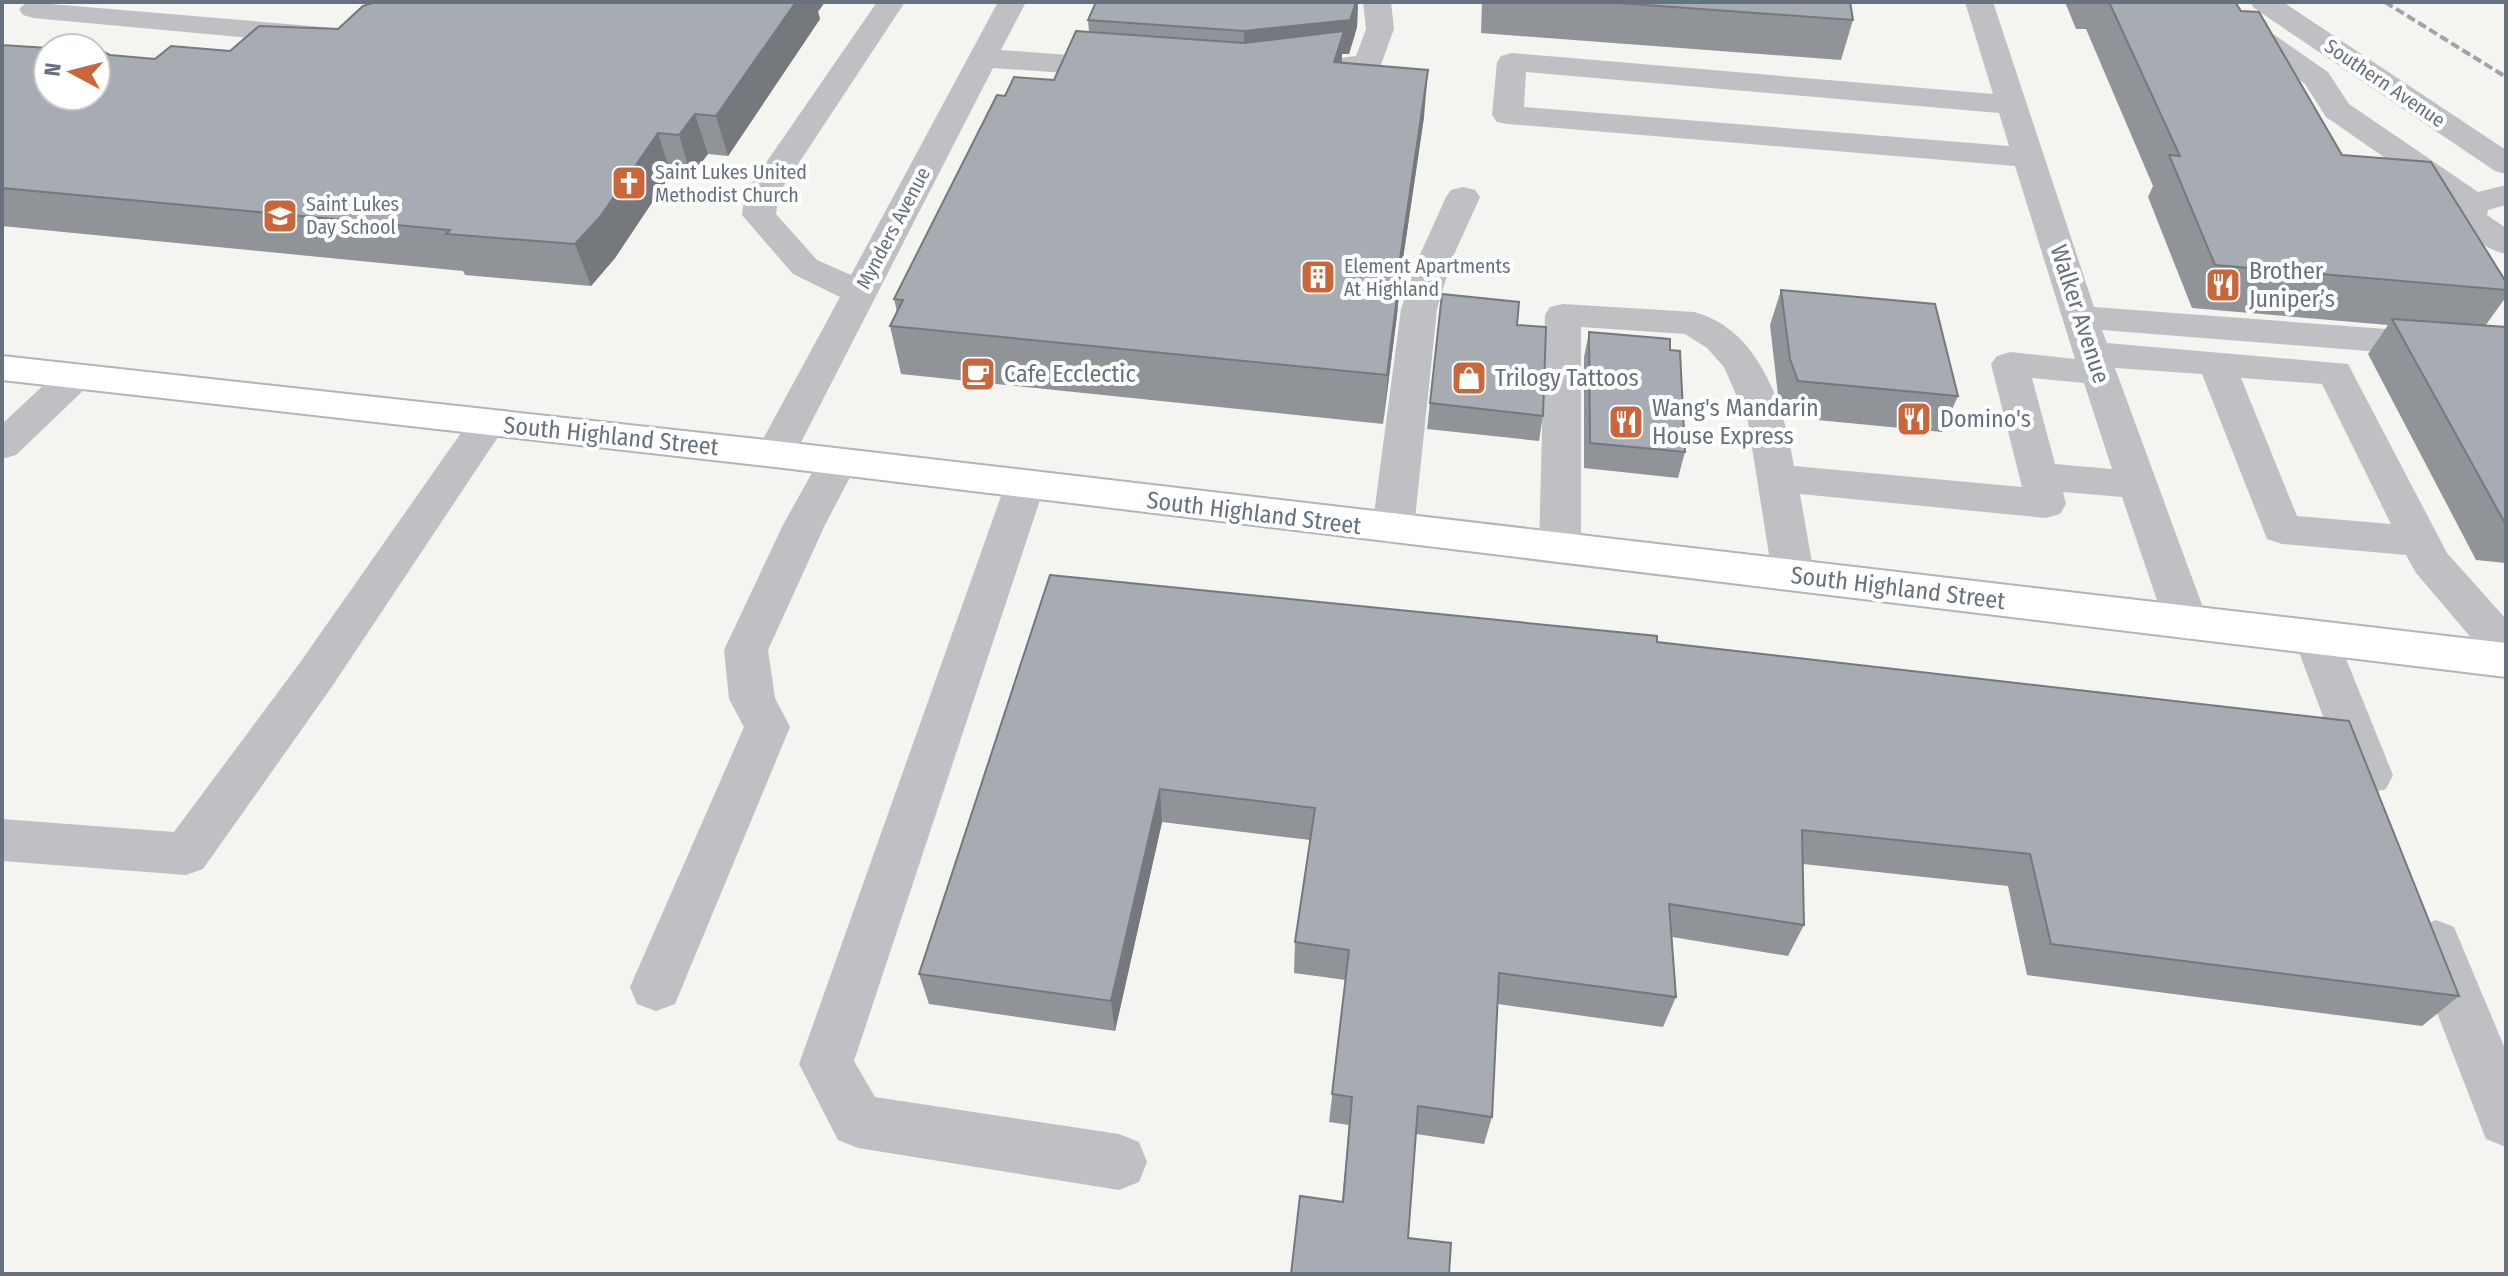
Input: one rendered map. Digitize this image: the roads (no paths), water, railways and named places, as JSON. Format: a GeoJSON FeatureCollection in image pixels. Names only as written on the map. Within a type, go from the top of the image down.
{"type":"FeatureCollection","features":[{"type":"Feature","properties":{"kind":"main road","name":"South Highland Street"},"geometry":{"type":"LineString","coordinates":[[6,372],[76,376],[775,454],[2506,660]]}},
{"type":"Feature","properties":{"kind":"street"},"geometry":{"type":"LineString","coordinates":[[29,12],[360,39],[387,31],[418,2]]}},
{"type":"Feature","properties":{"kind":"street"},"geometry":{"type":"LineString","coordinates":[[860,293],[805,267],[759,215],[762,193],[891,2]]}},
{"type":"Feature","properties":{"kind":"street","name":"Mynders Avenue"},"geometry":{"type":"LineString","coordinates":[[775,454],[1012,2]]}},
{"type":"Feature","properties":{"kind":"street"},"geometry":{"type":"LineString","coordinates":[[1275,73],[1368,64],[1380,29],[1377,2]]}},
{"type":"Feature","properties":{"kind":"street","name":"Walker Avenue"},"geometry":{"type":"LineString","coordinates":[[1979,2],[2079,317],[2187,624]]}},
{"type":"Feature","properties":{"kind":"street"},"geometry":{"type":"LineString","coordinates":[[2208,2],[2317,78],[2337,110],[2473,204],[2506,195]]}},
{"type":"Feature","properties":{"kind":"street","name":"Southern Avenue"},"geometry":{"type":"LineString","coordinates":[[2264,2],[2506,164]]}},
{"type":"Feature","properties":{"kind":"street"},"geometry":{"type":"LineString","coordinates":[[982,58],[1150,70]]}},
{"type":"Feature","properties":{"kind":"street"},"geometry":{"type":"LineString","coordinates":[[2012,105],[1512,62],[1508,115],[2028,157]]}},
{"type":"Feature","properties":{"kind":"street"},"geometry":{"type":"LineString","coordinates":[[1393,529],[1419,309],[1435,259],[1463,197]]}},
{"type":"Feature","properties":{"kind":"street"},"geometry":{"type":"LineString","coordinates":[[2473,204],[2470,218],[2506,244]]}},
{"type":"Feature","properties":{"kind":"street"},"geometry":{"type":"LineString","coordinates":[[1560,548],[1563,315],[1694,323],[1720,340],[1741,363],[1767,422],[1793,574]]}},
{"type":"Feature","properties":{"kind":"street"},"geometry":{"type":"LineString","coordinates":[[2079,317],[2506,350]]}},
{"type":"Feature","properties":{"kind":"street"},"geometry":{"type":"LineString","coordinates":[[1778,478],[2046,504],[2010,364],[2217,364],[2335,373],[2431,562],[2506,648]]}},
{"type":"Feature","properties":{"kind":"street"},"geometry":{"type":"LineString","coordinates":[[2217,364],[2282,529],[2420,541]]}},
{"type":"Feature","properties":{"kind":"street"},"geometry":{"type":"LineString","coordinates":[[2,446],[76,376]]}},
{"type":"Feature","properties":{"kind":"street"},"geometry":{"type":"LineString","coordinates":[[2,840],[186,854],[315,676],[489,422]]}},
{"type":"Feature","properties":{"kind":"street"},"geometry":{"type":"LineString","coordinates":[[656,987],[767,727],[752,699],[746,650],[838,462]]}},
{"type":"Feature","properties":{"kind":"street"},"geometry":{"type":"LineString","coordinates":[[2039,476],[2139,485]]}},
{"type":"Feature","properties":{"kind":"street"},"geometry":{"type":"LineString","coordinates":[[1025,485],[826,1064],[858,1121],[1119,1162]]}},
{"type":"Feature","properties":{"kind":"street"},"geometry":{"type":"LineString","coordinates":[[2316,639],[2387,821]]}},
{"type":"Feature","properties":{"kind":"street"},"geometry":{"type":"LineString","coordinates":[[2417,895],[2506,1120]]}},
{"type":"Feature","properties":{"kind":"railway"},"geometry":{"type":"LineString","coordinates":[[2385,2],[2506,77]]}},
{"type":"Feature","properties":{"kind":"place","name":"Saint Lukes United Methodist Church"},"geometry":{"type":"Point","coordinates":[629,183]}},
{"type":"Feature","properties":{"kind":"place","name":"Saint Lukes Day School"},"geometry":{"type":"Point","coordinates":[280,216]}},
{"type":"Feature","properties":{"kind":"place","name":"Element Apartments At Highland"},"geometry":{"type":"Point","coordinates":[1318,277]}},
{"type":"Feature","properties":{"kind":"place","name":"Brother Juniper’s"},"geometry":{"type":"Point","coordinates":[2223,285]}},
{"type":"Feature","properties":{"kind":"place","name":"Cafe Ecclectic"},"geometry":{"type":"Point","coordinates":[978,374]}},
{"type":"Feature","properties":{"kind":"place","name":"Trilogy Tattoos"},"geometry":{"type":"Point","coordinates":[1469,378]}},
{"type":"Feature","properties":{"kind":"place","name":"Domino's"},"geometry":{"type":"Point","coordinates":[1914,419]}},
{"type":"Feature","properties":{"kind":"place","name":"Wang's Mandarin House Express"},"geometry":{"type":"Point","coordinates":[1626,422]}}]}
